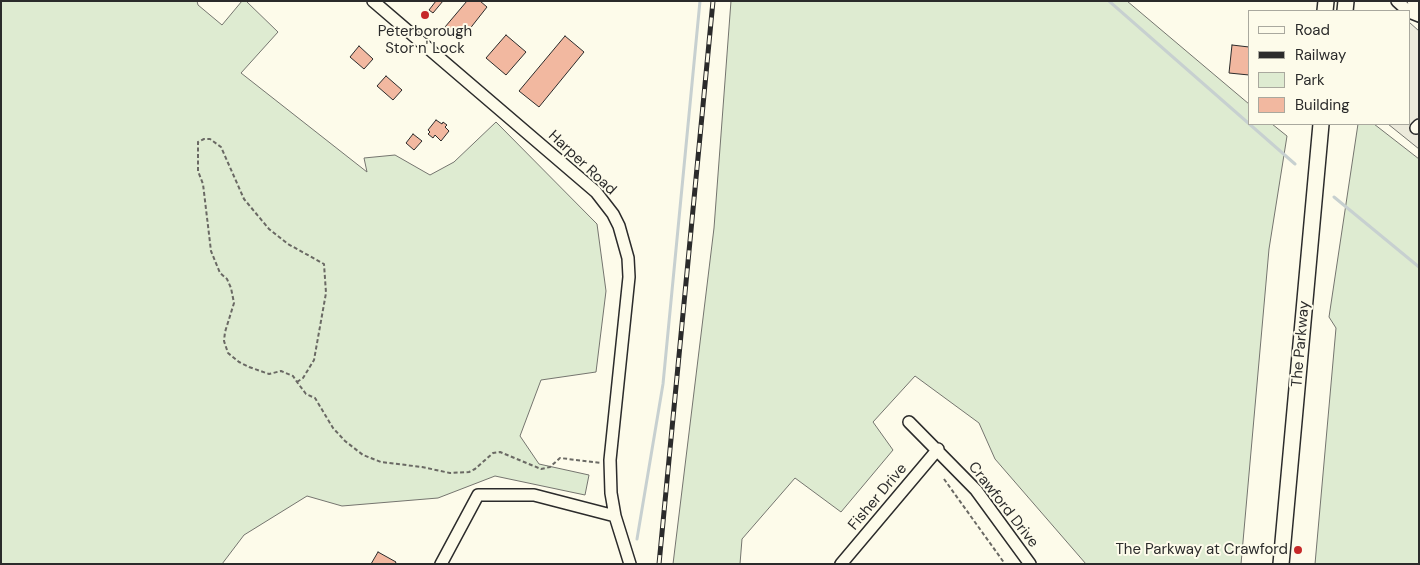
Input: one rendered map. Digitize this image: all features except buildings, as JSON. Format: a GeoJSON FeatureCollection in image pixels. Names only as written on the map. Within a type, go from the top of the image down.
{"type":"FeatureCollection","features":[{"type":"Feature","properties":{"kind":"main road","name":"The Parkway"},"geometry":{"type":"LineString","coordinates":[[1281,564],[1322,125]]}},
{"type":"Feature","properties":{"kind":"street","name":"Harper Road"},"geometry":{"type":"LineString","coordinates":[[373,1],[596,192],[613,214],[619,226],[628,258],[629,277],[610,460],[611,493],[615,516],[630,564]]}},
{"type":"Feature","properties":{"kind":"street"},"geometry":{"type":"LineString","coordinates":[[1397,1],[1406,10]]}},
{"type":"Feature","properties":{"kind":"street"},"geometry":{"type":"LineString","coordinates":[[1413,1],[1419,8]]}},
{"type":"Feature","properties":{"kind":"street","name":"Crawford Drive"},"geometry":{"type":"LineString","coordinates":[[909,422],[938,449],[976,490],[1027,562]]}},
{"type":"Feature","properties":{"kind":"street","name":"Fisher Drive"},"geometry":{"type":"LineString","coordinates":[[841,564],[938,449]]}},
{"type":"Feature","properties":{"kind":"street"},"geometry":{"type":"LineString","coordinates":[[441,564],[478,495],[534,495],[615,516]]}},
{"type":"Feature","properties":{"kind":"path"},"geometry":{"type":"LineString","coordinates":[[297,382],[303,378],[314,360],[326,293],[324,264],[288,244],[269,229],[244,199],[221,147],[210,139],[204,139],[198,142],[198,170],[203,184],[210,250],[220,273],[227,279],[234,302],[224,341],[228,353],[239,362],[269,374],[281,372],[293,376],[297,382],[306,394],[314,398],[333,428],[345,441],[363,455],[381,462],[422,466],[450,473],[469,472],[494,453],[500,452],[540,469],[550,467],[560,458],[603,464]]}},
{"type":"Feature","properties":{"kind":"path"},"geometry":{"type":"LineString","coordinates":[[944,480],[1005,564]]}},
{"type":"Feature","properties":{"kind":"green space"},"geometry":{"type":"Polygon","coordinates":[[[1,1],[197,1],[198,5],[222,25],[242,1],[246,1],[278,32],[241,73],[367,172],[364,158],[395,155],[430,175],[454,162],[496,122],[597,224],[606,291],[596,372],[541,380],[520,436],[539,464],[589,475],[585,495],[495,476],[438,498],[342,506],[307,496],[244,535],[222,564],[1,564],[1,1]]]}},
{"type":"Feature","properties":{"kind":"green space"},"geometry":{"type":"Polygon","coordinates":[[[731,1],[1127,1],[1248,103],[1248,125],[1273,125],[1287,136],[1269,249],[1241,564],[1086,564],[995,459],[979,423],[915,376],[873,422],[893,450],[841,512],[795,478],[742,539],[740,564],[673,564],[714,228],[731,1]]]}},
{"type":"Feature","properties":{"kind":"green space"},"geometry":{"type":"Polygon","coordinates":[[[1358,125],[1375,125],[1419,159],[1419,564],[1315,564],[1336,328],[1329,317],[1358,125]]]}},
{"type":"Feature","properties":{"kind":"shaded area"},"geometry":{"type":"Polygon","coordinates":[[[1410,23],[1419,31],[1419,149],[1389,125],[1410,125],[1410,23]]]}},
{"type":"Feature","properties":{"kind":"waterway"},"geometry":{"type":"LineString","coordinates":[[637,539],[663,384],[700,1]]}},
{"type":"Feature","properties":{"kind":"waterway"},"geometry":{"type":"LineString","coordinates":[[1109,1],[1248,123]]}},
{"type":"Feature","properties":{"kind":"waterway"},"geometry":{"type":"LineString","coordinates":[[1250,125],[1295,164]]}},
{"type":"Feature","properties":{"kind":"waterway"},"geometry":{"type":"LineString","coordinates":[[1334,197],[1419,267]]}},
{"type":"Feature","properties":{"kind":"railway"},"geometry":{"type":"LineString","coordinates":[[659,564],[713,1]]}},
{"type":"Feature","properties":{"kind":"place","name":"Peterborough Stor n' Lock"},"geometry":{"type":"Point","coordinates":[425,15]}},
{"type":"Feature","properties":{"kind":"place","name":"The Parkway at Crawford"},"geometry":{"type":"Point","coordinates":[1298,550]}}]}
